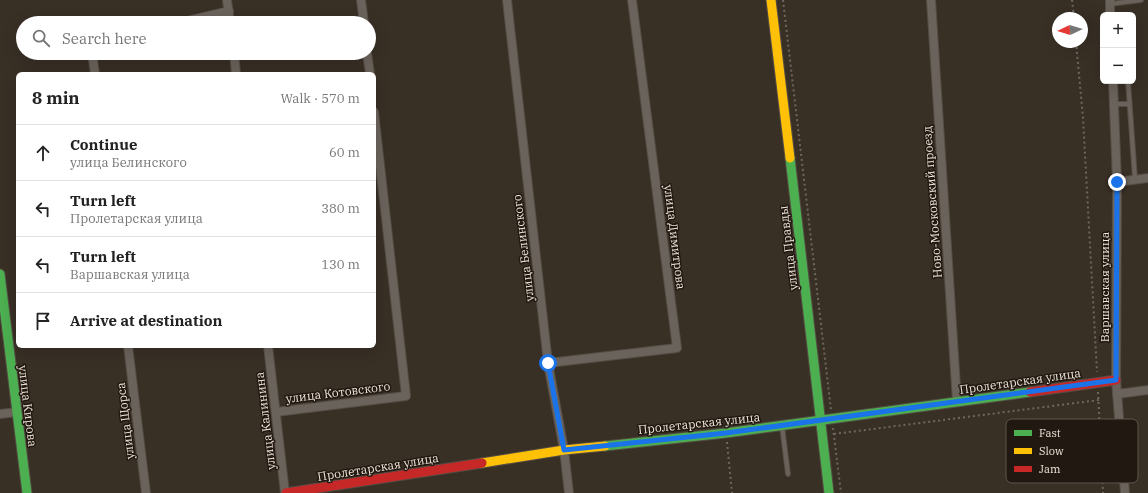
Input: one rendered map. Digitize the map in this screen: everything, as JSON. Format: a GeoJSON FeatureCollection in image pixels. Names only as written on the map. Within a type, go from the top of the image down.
{"type":"FeatureCollection","features":[{"type":"Feature","properties":{"kind":"street"},"geometry":{"type":"LineString","coordinates":[[227,0],[229,16]]}},
{"type":"Feature","properties":{"kind":"street"},"geometry":{"type":"LineString","coordinates":[[361,0],[363,16]]}},
{"type":"Feature","properties":{"kind":"street","name":"улица Белинского"},"geometry":{"type":"LineString","coordinates":[[507,0],[548,363],[564,450],[569,493]]}},
{"type":"Feature","properties":{"kind":"street","name":"улица Димитрова"},"geometry":{"type":"LineString","coordinates":[[548,363],[677,348],[632,0]]}},
{"type":"Feature","properties":{"kind":"street","name":"улица Правды"},"geometry":{"type":"LineString","coordinates":[[771,0],[829,493]]}},
{"type":"Feature","properties":{"kind":"street","name":"Ново-Московский проезд"},"geometry":{"type":"LineString","coordinates":[[931,0],[957,402]]}},
{"type":"Feature","properties":{"kind":"street"},"geometry":{"type":"LineString","coordinates":[[208,16],[229,11]]}},
{"type":"Feature","properties":{"kind":"street"},"geometry":{"type":"LineString","coordinates":[[93,60],[95,72]]}},
{"type":"Feature","properties":{"kind":"street"},"geometry":{"type":"LineString","coordinates":[[235,60],[236,72]]}},
{"type":"Feature","properties":{"kind":"street"},"geometry":{"type":"LineString","coordinates":[[368,60],[370,72]]}},
{"type":"Feature","properties":{"kind":"street","name":"Варшавская улица"},"geometry":{"type":"LineString","coordinates":[[1113,84],[1117,182],[1116,380],[1119,419]]}},
{"type":"Feature","properties":{"kind":"street","name":"улица Котовского"},"geometry":{"type":"LineString","coordinates":[[276,412],[406,396],[376,130]]}},
{"type":"Feature","properties":{"kind":"street"},"geometry":{"type":"LineString","coordinates":[[1117,182],[1148,178]]}},
{"type":"Feature","properties":{"kind":"street","name":"улица Кирова"},"geometry":{"type":"LineString","coordinates":[[0,274],[27,493]]}},
{"type":"Feature","properties":{"kind":"street","name":"улица Щорса"},"geometry":{"type":"LineString","coordinates":[[128,348],[146,493]]}},
{"type":"Feature","properties":{"kind":"street","name":"улица Калинина"},"geometry":{"type":"LineString","coordinates":[[268,348],[285,493]]}},
{"type":"Feature","properties":{"kind":"street","name":"Пролетарская улица"},"geometry":{"type":"LineString","coordinates":[[285,493],[564,450],[726,433],[1116,380]]}},
{"type":"Feature","properties":{"kind":"street"},"geometry":{"type":"LineString","coordinates":[[1117,394],[1148,390]]}},
{"type":"Feature","properties":{"kind":"street"},"geometry":{"type":"LineString","coordinates":[[0,414],[17,412]]}},
{"type":"Feature","properties":{"kind":"street","name":"Варшавская улица"},"geometry":{"type":"LineString","coordinates":[[1124,483],[1125,493]]}},
{"type":"Feature","properties":{"kind":"lane"},"geometry":{"type":"LineString","coordinates":[[1110,2],[1141,0]]}},
{"type":"Feature","properties":{"kind":"lane"},"geometry":{"type":"LineString","coordinates":[[1128,84],[1135,179]]}},
{"type":"Feature","properties":{"kind":"lane"},"geometry":{"type":"LineString","coordinates":[[1114,104],[1129,104]]}},
{"type":"Feature","properties":{"kind":"lane"},"geometry":{"type":"LineString","coordinates":[[782,425],[788,474]]}},
{"type":"Feature","properties":{"kind":"path"},"geometry":{"type":"LineString","coordinates":[[782,0],[841,493]]}},
{"type":"Feature","properties":{"kind":"path"},"geometry":{"type":"LineString","coordinates":[[1072,0],[1073,12]]}},
{"type":"Feature","properties":{"kind":"path"},"geometry":{"type":"LineString","coordinates":[[1077,48],[1083,118],[1100,419]]}},
{"type":"Feature","properties":{"kind":"path"},"geometry":{"type":"LineString","coordinates":[[834,434],[1099,400]]}},
{"type":"Feature","properties":{"kind":"path"},"geometry":{"type":"LineString","coordinates":[[726,433],[732,493]]}},
{"type":"Feature","properties":{"kind":"path"},"geometry":{"type":"LineString","coordinates":[[1103,483],[1103,493]]}},
{"type":"Feature","properties":{"kind":"traffic: fast"},"geometry":{"type":"LineString","coordinates":[[790,158],[829,493]]}},
{"type":"Feature","properties":{"kind":"traffic: fast"},"geometry":{"type":"LineString","coordinates":[[0,274],[27,493]]}},
{"type":"Feature","properties":{"kind":"traffic: fast"},"geometry":{"type":"LineString","coordinates":[[605,446],[726,433],[1030,392]]}},
{"type":"Feature","properties":{"kind":"traffic: slow"},"geometry":{"type":"LineString","coordinates":[[771,0],[790,158]]}},
{"type":"Feature","properties":{"kind":"traffic: slow"},"geometry":{"type":"LineString","coordinates":[[482,463],[564,450],[605,446]]}},
{"type":"Feature","properties":{"kind":"traffic: jam"},"geometry":{"type":"LineString","coordinates":[[1030,392],[1116,380]]}},
{"type":"Feature","properties":{"kind":"traffic: jam"},"geometry":{"type":"LineString","coordinates":[[286,493],[482,463]]}},
{"type":"Feature","properties":{"kind":"route"},"geometry":{"type":"LineString","coordinates":[[548,363],[564,450],[726,433],[1116,380],[1117,182]]}}]}
